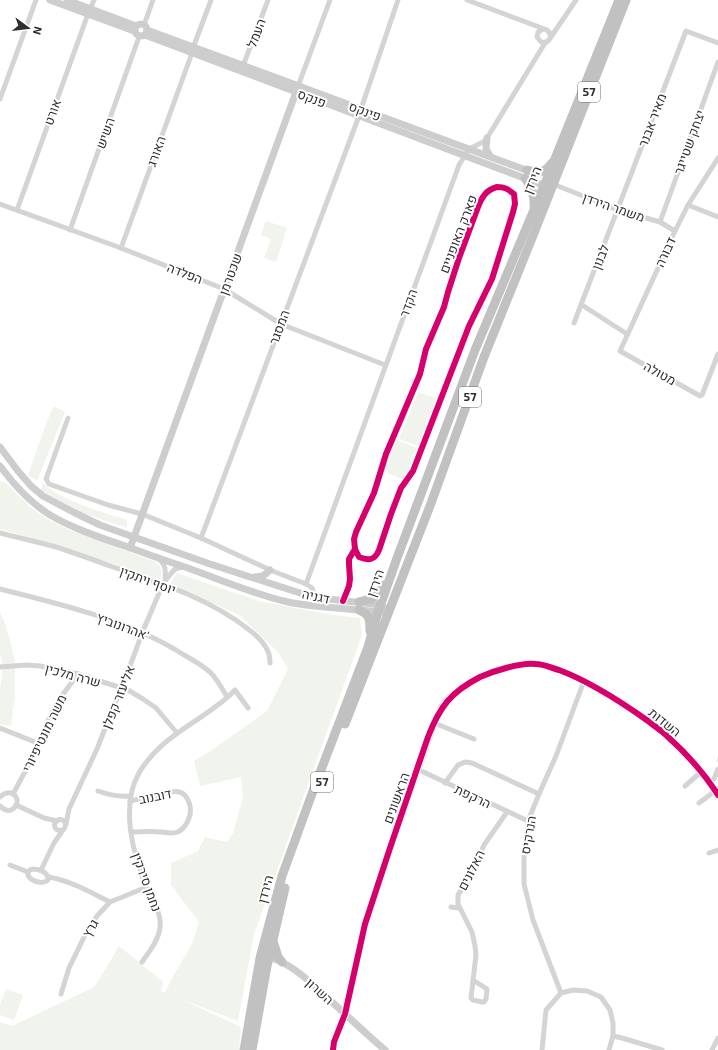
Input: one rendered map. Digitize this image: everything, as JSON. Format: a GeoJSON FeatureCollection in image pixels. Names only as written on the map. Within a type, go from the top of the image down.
{"type":"FeatureCollection","features":[{"type":"Feature","properties":{"kind":"highway","name":"הירדן"},"geometry":{"type":"LineString","coordinates":[[266,959],[273,940],[287,878],[319,790],[430,506],[484,357],[530,243],[556,155],[618,0]]}},
{"type":"Feature","properties":{"kind":"highway","name":"הירדן"},"geometry":{"type":"LineString","coordinates":[[266,959],[282,876],[370,640],[398,558],[475,350],[533,212],[548,183],[626,0]]}},
{"type":"Feature","properties":{"kind":"highway"},"geometry":{"type":"LineString","coordinates":[[533,212],[535,200],[526,174],[543,172],[548,168],[556,155]]}},
{"type":"Feature","properties":{"kind":"highway"},"geometry":{"type":"LineString","coordinates":[[370,640],[369,617],[359,606],[375,597],[380,592],[398,558]]}},
{"type":"Feature","properties":{"kind":"highway"},"geometry":{"type":"LineString","coordinates":[[265,976],[270,967],[284,965],[276,954],[273,940]]}},
{"type":"Feature","properties":{"kind":"highway","name":"57"},"geometry":{"type":"LineString","coordinates":[[252,1050],[265,976],[266,959]]}},
{"type":"Feature","properties":{"kind":"highway","name":"57"},"geometry":{"type":"LineString","coordinates":[[244,1050],[266,959]]}},
{"type":"Feature","properties":{"kind":"street"},"geometry":{"type":"LineString","coordinates":[[0,99],[36,0]]}},
{"type":"Feature","properties":{"kind":"street"},"geometry":{"type":"LineString","coordinates":[[50,0],[89,11],[135,28]]}},
{"type":"Feature","properties":{"kind":"street"},"geometry":{"type":"LineString","coordinates":[[67,0],[89,11]]}},
{"type":"Feature","properties":{"kind":"street","name":"אורט"},"geometry":{"type":"LineString","coordinates":[[17,210],[94,0]]}},
{"type":"Feature","properties":{"kind":"street","name":"השיש"},"geometry":{"type":"LineString","coordinates":[[70,230],[144,32],[153,0]]}},
{"type":"Feature","properties":{"kind":"street","name":"האורג"},"geometry":{"type":"LineString","coordinates":[[121,248],[211,0]]}},
{"type":"Feature","properties":{"kind":"street","name":"העמל"},"geometry":{"type":"LineString","coordinates":[[243,66],[268,0]]}},
{"type":"Feature","properties":{"kind":"street","name":"שכטרמן"},"geometry":{"type":"LineString","coordinates":[[130,548],[330,0]]}},
{"type":"Feature","properties":{"kind":"street","name":"המסגר"},"geometry":{"type":"LineString","coordinates":[[201,538],[360,113],[398,0]]}},
{"type":"Feature","properties":{"kind":"street"},"geometry":{"type":"LineString","coordinates":[[467,0],[545,30],[550,33],[550,38]]}},
{"type":"Feature","properties":{"kind":"street"},"geometry":{"type":"LineString","coordinates":[[529,24],[537,33],[539,41],[545,43],[559,26],[576,0]]}},
{"type":"Feature","properties":{"kind":"street"},"geometry":{"type":"LineString","coordinates":[[140,24],[144,32],[136,35],[135,28],[140,24]]}},
{"type":"Feature","properties":{"kind":"street"},"geometry":{"type":"LineString","coordinates":[[537,33],[540,30],[559,26]]}},
{"type":"Feature","properties":{"kind":"street","name":"מאיר אבנר"},"geometry":{"type":"LineString","coordinates":[[618,210],[686,31],[718,43]]}},
{"type":"Feature","properties":{"kind":"street","name":"פנקס"},"geometry":{"type":"LineString","coordinates":[[144,32],[360,113],[464,156],[526,174]]}},
{"type":"Feature","properties":{"kind":"street","name":"הקדר"},"geometry":{"type":"LineString","coordinates":[[306,584],[459,165],[469,149],[483,142],[487,138],[545,43]]}},
{"type":"Feature","properties":{"kind":"street"},"geometry":{"type":"LineString","coordinates":[[192,50],[243,66],[297,89]]}},
{"type":"Feature","properties":{"kind":"street","name":"יצחק שטייגר"},"geometry":{"type":"LineString","coordinates":[[660,222],[718,62]]}},
{"type":"Feature","properties":{"kind":"street","name":"פינקס"},"geometry":{"type":"LineString","coordinates":[[360,113],[491,157],[548,183]]}},
{"type":"Feature","properties":{"kind":"street"},"geometry":{"type":"LineString","coordinates":[[487,138],[486,149],[491,157]]}},
{"type":"Feature","properties":{"kind":"street","name":"דבורה"},"geometry":{"type":"LineString","coordinates":[[620,351],[688,205],[718,158]]}},
{"type":"Feature","properties":{"kind":"street","name":"משמר הירדן"},"geometry":{"type":"LineString","coordinates":[[548,183],[618,210],[660,222],[675,231]]}},
{"type":"Feature","properties":{"kind":"street","name":"הפלדה"},"geometry":{"type":"LineString","coordinates":[[0,204],[121,248],[224,289],[280,324],[385,365]]}},
{"type":"Feature","properties":{"kind":"street"},"geometry":{"type":"LineString","coordinates":[[688,205],[718,217]]}},
{"type":"Feature","properties":{"kind":"street","name":"לבנון"},"geometry":{"type":"LineString","coordinates":[[574,323],[618,210]]}},
{"type":"Feature","properties":{"kind":"street"},"geometry":{"type":"LineString","coordinates":[[582,305],[627,334]]}},
{"type":"Feature","properties":{"kind":"street","name":"מטולה"},"geometry":{"type":"LineString","coordinates":[[620,351],[700,396],[702,396],[706,388],[718,354]]}},
{"type":"Feature","properties":{"kind":"street"},"geometry":{"type":"LineString","coordinates":[[68,418],[46,479],[49,484],[142,514],[201,538],[270,570],[306,584],[312,588],[315,597]]}},
{"type":"Feature","properties":{"kind":"street","name":"דגניה"},"geometry":{"type":"LineString","coordinates":[[0,450],[31,486],[43,496],[100,525],[247,576],[315,597],[343,601],[359,606]]}},
{"type":"Feature","properties":{"kind":"street","name":"דגניה"},"geometry":{"type":"LineString","coordinates":[[0,466],[12,482],[32,503],[49,515],[102,538],[245,589],[287,601],[311,606],[359,606],[380,609]]}},
{"type":"Feature","properties":{"kind":"street"},"geometry":{"type":"LineString","coordinates":[[0,476],[12,482]]}},
{"type":"Feature","properties":{"kind":"street","name":"יוסף ויתקין"},"geometry":{"type":"LineString","coordinates":[[0,533],[57,547],[163,584],[199,599],[237,620],[252,632],[266,646],[270,663]]}},
{"type":"Feature","properties":{"kind":"street","name":"אליעזר קפלן"},"geometry":{"type":"LineString","coordinates":[[66,824],[70,809],[97,749],[142,633],[163,584],[166,568],[162,561],[157,558]]}},
{"type":"Feature","properties":{"kind":"street","name":"אליעזר קפלן"},"geometry":{"type":"LineString","coordinates":[[163,584],[177,568],[185,567]]}},
{"type":"Feature","properties":{"kind":"street"},"geometry":{"type":"LineString","coordinates":[[247,576],[263,576],[270,570]]}},
{"type":"Feature","properties":{"kind":"street","name":"אהרונוביץ'"},"geometry":{"type":"LineString","coordinates":[[0,589],[38,598],[122,624],[176,649],[210,672],[221,686],[227,697]]}},
{"type":"Feature","properties":{"kind":"street"},"geometry":{"type":"LineString","coordinates":[[380,609],[389,611]]}},
{"type":"Feature","properties":{"kind":"street","name":"הראשונים"},"geometry":{"type":"LineString","coordinates":[[333,1050],[334,1042],[345,1014],[365,924],[417,770],[441,708],[451,696],[473,681],[495,671],[527,663],[537,664],[562,671],[584,681]]}},
{"type":"Feature","properties":{"kind":"street","name":"שרה מלכין"},"geometry":{"type":"LineString","coordinates":[[0,667],[27,665],[40,666],[78,674],[128,690],[156,708],[177,733]]}},
{"type":"Feature","properties":{"kind":"street","name":"משה מונטיפיורי"},"geometry":{"type":"LineString","coordinates":[[13,794],[40,744],[49,718],[58,701],[78,674]]}},
{"type":"Feature","properties":{"kind":"street","name":"השדות"},"geometry":{"type":"LineString","coordinates":[[584,681],[636,712],[666,735],[701,772],[717,793]]}},
{"type":"Feature","properties":{"kind":"street","name":"הנרקיס"},"geometry":{"type":"LineString","coordinates":[[561,993],[533,920],[524,884],[524,858],[528,821],[556,756],[584,681]]}},
{"type":"Feature","properties":{"kind":"street"},"geometry":{"type":"LineString","coordinates":[[227,697],[235,690],[248,708]]}},
{"type":"Feature","properties":{"kind":"street","name":"נחמן סירקין"},"geometry":{"type":"LineString","coordinates":[[142,962],[155,943],[160,927],[160,918],[146,888],[137,860],[129,821],[130,799],[139,774],[146,762],[164,743],[219,705],[227,697]]}},
{"type":"Feature","properties":{"kind":"street"},"geometry":{"type":"LineString","coordinates":[[434,723],[474,739]]}},
{"type":"Feature","properties":{"kind":"street"},"geometry":{"type":"LineString","coordinates":[[0,728],[40,744]]}},
{"type":"Feature","properties":{"kind":"street"},"geometry":{"type":"LineString","coordinates":[[445,782],[458,765],[465,762],[472,763],[539,794]]}},
{"type":"Feature","properties":{"kind":"street"},"geometry":{"type":"LineString","coordinates":[[710,783],[714,779],[718,769]]}},
{"type":"Feature","properties":{"kind":"street","name":"הרקפת"},"geometry":{"type":"LineString","coordinates":[[417,770],[528,821]]}},
{"type":"Feature","properties":{"kind":"street"},"geometry":{"type":"LineString","coordinates":[[685,786],[701,772]]}},
{"type":"Feature","properties":{"kind":"street"},"geometry":{"type":"LineString","coordinates":[[98,791],[130,799]]}},
{"type":"Feature","properties":{"kind":"street","name":"דובנוב"},"geometry":{"type":"LineString","coordinates":[[130,799],[155,796],[176,791],[182,793],[189,802],[190,812],[189,820],[178,832],[170,834],[163,832],[131,832]]}},
{"type":"Feature","properties":{"kind":"street"},"geometry":{"type":"LineString","coordinates":[[0,797],[4,793],[7,793],[13,794],[17,799],[16,805],[12,810],[6,811],[2,808],[0,816]]}},
{"type":"Feature","properties":{"kind":"street"},"geometry":{"type":"LineString","coordinates":[[699,803],[717,793]]}},
{"type":"Feature","properties":{"kind":"street"},"geometry":{"type":"LineString","coordinates":[[16,805],[44,818],[64,821],[66,824],[65,828],[54,842],[41,870]]}},
{"type":"Feature","properties":{"kind":"street","name":"אליעזר קפלן"},"geometry":{"type":"LineString","coordinates":[[58,820],[70,809]]}},
{"type":"Feature","properties":{"kind":"street","name":"האלונים"},"geometry":{"type":"LineString","coordinates":[[473,980],[476,946],[472,932],[459,908],[458,900],[460,892],[471,876],[484,845],[507,812]]}},
{"type":"Feature","properties":{"kind":"street"},"geometry":{"type":"LineString","coordinates":[[44,818],[59,831],[62,830]]}},
{"type":"Feature","properties":{"kind":"street"},"geometry":{"type":"LineString","coordinates":[[54,842],[55,823],[58,820]]}},
{"type":"Feature","properties":{"kind":"street"},"geometry":{"type":"LineString","coordinates":[[709,853],[718,850]]}},
{"type":"Feature","properties":{"kind":"street"},"geometry":{"type":"LineString","coordinates":[[10,865],[28,872]]}},
{"type":"Feature","properties":{"kind":"street"},"geometry":{"type":"LineString","coordinates":[[28,872],[32,869],[41,870],[49,877],[78,886],[110,902]]}},
{"type":"Feature","properties":{"kind":"street"},"geometry":{"type":"LineString","coordinates":[[28,872],[30,879],[43,883],[46,882],[49,877]]}},
{"type":"Feature","properties":{"kind":"street","name":"גרץ"},"geometry":{"type":"LineString","coordinates":[[61,994],[69,968],[86,933],[97,916],[110,902],[146,888]]}},
{"type":"Feature","properties":{"kind":"street"},"geometry":{"type":"LineString","coordinates":[[450,907],[459,908]]}},
{"type":"Feature","properties":{"kind":"street","name":"השרון"},"geometry":{"type":"LineString","coordinates":[[266,959],[284,965],[306,978],[385,1050]]}},
{"type":"Feature","properties":{"kind":"street"},"geometry":{"type":"LineString","coordinates":[[542,1050],[546,1010],[561,993],[573,990],[587,991],[601,997],[610,1010],[613,1023],[613,1036],[609,1050]]}},
{"type":"Feature","properties":{"kind":"street"},"geometry":{"type":"LineString","coordinates":[[613,1036],[662,1050]]}},
{"type":"Feature","properties":{"kind":"street"},"geometry":{"type":"LineString","coordinates":[[712,1050],[718,1038]]}},
{"type":"Feature","properties":{"kind":"shaded area"},"geometry":{"type":"Polygon","coordinates":[[[266,221],[287,228],[276,262],[264,258],[271,239],[261,235],[266,221]]]}},
{"type":"Feature","properties":{"kind":"shaded area"},"geometry":{"type":"Polygon","coordinates":[[[418,392],[436,398],[418,446],[399,439],[418,392]]]}},
{"type":"Feature","properties":{"kind":"shaded area"},"geometry":{"type":"Polygon","coordinates":[[[54,406],[65,412],[37,481],[28,475],[47,421],[54,406]]]}},
{"type":"Feature","properties":{"kind":"shaded area"},"geometry":{"type":"Polygon","coordinates":[[[395,439],[417,448],[404,480],[382,471],[395,439]]]}},
{"type":"Feature","properties":{"kind":"shaded area"},"geometry":{"type":"Polygon","coordinates":[[[0,481],[6,483],[30,507],[47,519],[69,530],[154,561],[161,569],[160,580],[72,550],[0,529],[0,481]]]}},
{"type":"Feature","properties":{"kind":"shaded area"},"geometry":{"type":"Polygon","coordinates":[[[43,483],[51,490],[72,501],[127,520],[127,528],[77,511],[41,490],[43,483]]]}},
{"type":"Feature","properties":{"kind":"shaded area"},"geometry":{"type":"Polygon","coordinates":[[[177,573],[259,601],[333,615],[360,618],[362,635],[254,934],[238,1021],[183,1000],[241,1027],[239,1050],[0,1050],[0,1022],[12,1026],[94,987],[119,946],[163,982],[161,991],[165,993],[192,944],[199,922],[171,885],[171,863],[198,851],[205,837],[227,842],[233,833],[243,797],[241,777],[200,786],[194,761],[267,711],[288,669],[278,652],[239,615],[170,584],[177,573]]]}},
{"type":"Feature","properties":{"kind":"shaded area"},"geometry":{"type":"Polygon","coordinates":[[[0,612],[6,626],[15,661],[15,697],[11,726],[0,724],[2,668],[0,654],[0,612]]]}},
{"type":"Feature","properties":{"kind":"shaded area"},"geometry":{"type":"Polygon","coordinates":[[[6,989],[23,995],[14,1020],[0,1015],[0,1005],[6,989]]]}},
{"type":"Feature","properties":{"kind":"waterway"},"geometry":{"type":"LineString","coordinates":[[717,762],[718,757]]}},
{"type":"Feature","properties":{"kind":"cycle path","name":"פארק האופניים"},"geometry":{"type":"LineString","coordinates":[[497,187],[502,187],[514,194],[515,204],[492,279],[469,326],[413,471],[401,488],[379,550],[374,558],[366,559],[359,557],[355,549],[354,539],[356,532],[374,493],[386,454],[420,374],[426,349],[444,307],[459,258],[478,207],[485,194],[497,187]]}},
{"type":"Feature","properties":{"kind":"cycle path"},"geometry":{"type":"LineString","coordinates":[[343,601],[349,586],[349,559],[355,549]]}},
{"type":"Feature","properties":{"kind":"cycle path"},"geometry":{"type":"LineString","coordinates":[[333,1050],[334,1042],[345,1014],[365,924],[428,737],[442,708],[461,688],[480,677],[523,664],[539,664],[559,670],[594,686],[616,699],[662,732],[681,749],[707,779],[718,795]]}}]}
